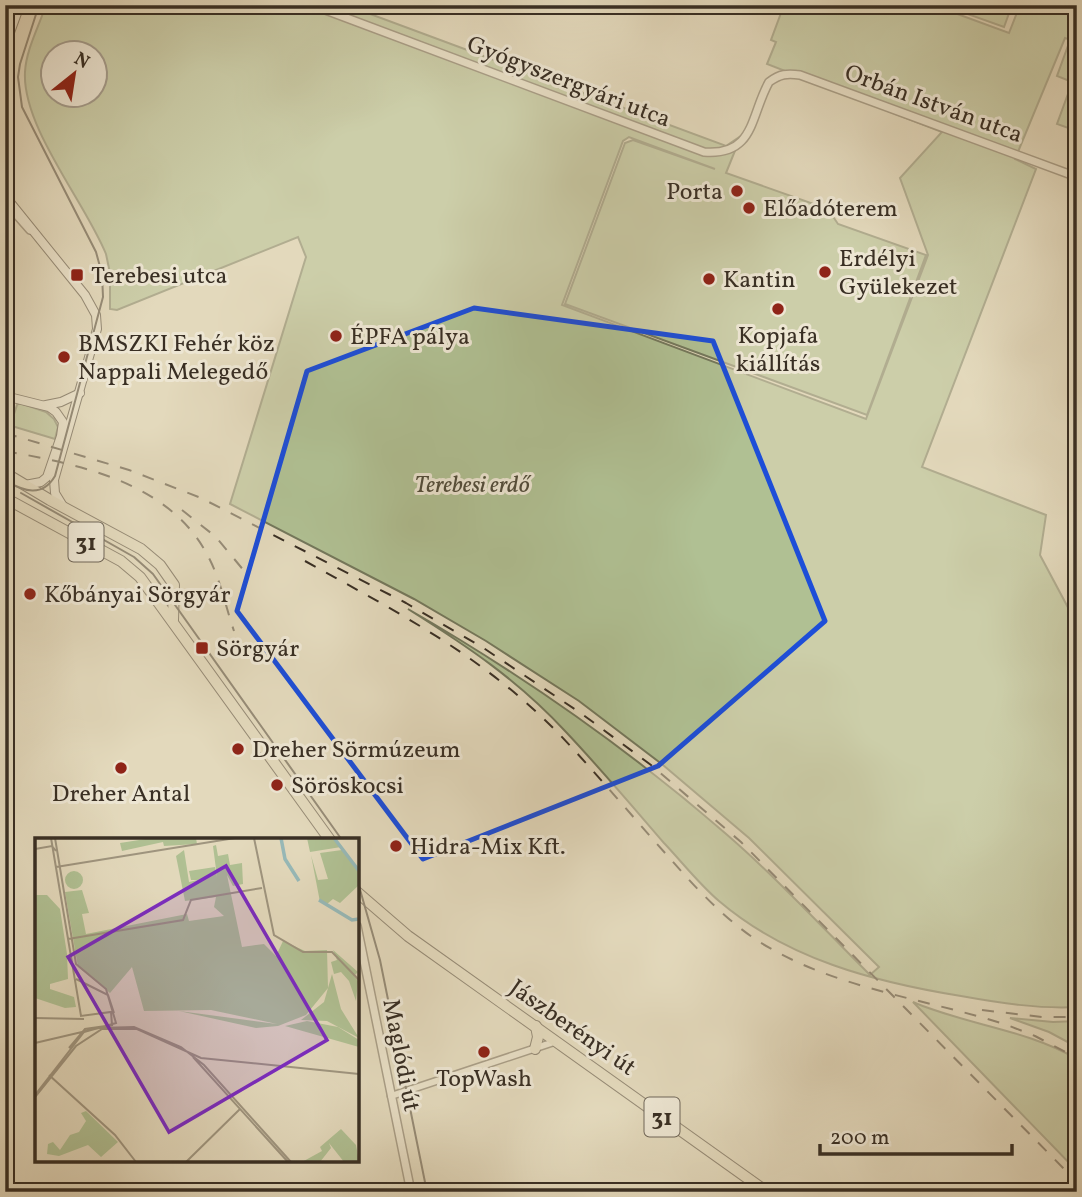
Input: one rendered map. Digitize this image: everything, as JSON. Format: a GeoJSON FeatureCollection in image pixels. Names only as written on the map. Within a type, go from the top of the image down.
{"type":"FeatureCollection","features":[{"type":"Feature","properties":{"kind":"main road"},"geometry":{"type":"LineString","coordinates":[[5,46],[20,5]]}},
{"type":"Feature","properties":{"kind":"main road"},"geometry":{"type":"LineString","coordinates":[[5,196],[85,295],[96,315],[97,329],[54,480],[55,493],[66,509]]}},
{"type":"Feature","properties":{"kind":"main road"},"geometry":{"type":"LineString","coordinates":[[43,405],[61,402],[80,393]]}},
{"type":"Feature","properties":{"kind":"main road"},"geometry":{"type":"LineString","coordinates":[[5,396],[43,405],[56,412],[64,427],[47,477],[41,482],[25,485]]}},
{"type":"Feature","properties":{"kind":"main road","name":"31"},"geometry":{"type":"LineString","coordinates":[[5,473],[141,550],[167,572],[175,590]]}},
{"type":"Feature","properties":{"kind":"main road","name":"31"},"geometry":{"type":"LineString","coordinates":[[5,498],[121,561],[140,577],[329,838]]}},
{"type":"Feature","properties":{"kind":"main road"},"geometry":{"type":"LineString","coordinates":[[150,590],[163,597],[175,590]]}},
{"type":"Feature","properties":{"kind":"main road"},"geometry":{"type":"LineString","coordinates":[[173,622],[175,590]]}},
{"type":"Feature","properties":{"kind":"main road","name":"Jászberényi út"},"geometry":{"type":"LineString","coordinates":[[359,894],[408,936],[767,1192]]}},
{"type":"Feature","properties":{"kind":"main road"},"geometry":{"type":"LineString","coordinates":[[535,1048],[538,1037],[536,1026]]}},
{"type":"Feature","properties":{"kind":"street","name":"Gyógyszergyári utca"},"geometry":{"type":"LineString","coordinates":[[312,5],[704,152],[718,153],[730,150],[740,143],[751,127],[764,90],[776,76]]}},
{"type":"Feature","properties":{"kind":"street","name":"Orbán István utca"},"geometry":{"type":"LineString","coordinates":[[776,76],[787,73],[800,75],[1077,177]]}},
{"type":"Feature","properties":{"kind":"street"},"geometry":{"type":"LineString","coordinates":[[5,202],[35,236]]}},
{"type":"Feature","properties":{"kind":"street","name":"Maglódi út"},"geometry":{"type":"LineString","coordinates":[[359,936],[411,1192]]}},
{"type":"Feature","properties":{"kind":"street"},"geometry":{"type":"LineString","coordinates":[[391,1096],[557,1041]]}},
{"type":"Feature","properties":{"kind":"highlighted area"},"geometry":{"type":"Polygon","coordinates":[[[474,308],[713,341],[825,621],[658,766],[423,859],[237,611],[307,371],[474,308]]]}},
{"type":"Feature","properties":{"kind":"green space","name":"Terebesi erdő"},"geometry":{"type":"Polygon","coordinates":[[[46,5],[346,5],[726,146],[741,136],[726,173],[828,209],[838,224],[926,255],[867,415],[565,304],[625,143],[633,140],[715,169],[629,137],[623,141],[562,305],[866,419],[928,255],[900,178],[942,132],[767,64],[776,42],[771,40],[784,5],[933,5],[1009,33],[1020,5],[1077,5],[1077,42],[1065,38],[1015,159],[1036,169],[922,467],[1046,515],[1040,555],[1072,615],[1077,612],[1077,1007],[1005,1003],[896,983],[833,965],[773,938],[745,921],[705,887],[548,713],[471,650],[408,609],[532,686],[650,771],[744,850],[870,975],[879,967],[749,838],[663,765],[579,701],[486,641],[414,599],[230,504],[306,257],[298,237],[117,310],[110,309],[110,273],[106,254],[56,164],[33,116],[25,72],[30,47],[46,5]]]}},
{"type":"Feature","properties":{"kind":"green space"},"geometry":{"type":"Polygon","coordinates":[[[961,5],[1012,5],[1004,27],[959,11],[961,5]]]}},
{"type":"Feature","properties":{"kind":"green space"},"geometry":{"type":"Polygon","coordinates":[[[1069,43],[1077,46],[1077,84],[1057,76],[1069,43]]]}},
{"type":"Feature","properties":{"kind":"green space"},"geometry":{"type":"Polygon","coordinates":[[[1072,83],[1077,85],[1077,131],[1057,124],[1072,83]]]}},
{"type":"Feature","properties":{"kind":"green space"},"geometry":{"type":"Polygon","coordinates":[[[20,403],[46,412],[54,419],[58,427],[55,439],[5,424],[5,415],[13,417],[20,403]]]}},
{"type":"Feature","properties":{"kind":"green space"},"geometry":{"type":"Polygon","coordinates":[[[913,1002],[1017,1034],[1077,1059],[1077,1171],[913,1002]]]}},
{"type":"Feature","properties":{"kind":"green space"},"geometry":{"type":"Polygon","coordinates":[[[1010,1018],[1077,1021],[1077,1047],[1049,1032],[1010,1018]]]}},
{"type":"Feature","properties":{"kind":"tram line"},"geometry":{"type":"LineString","coordinates":[[5,481],[26,490],[38,490],[50,483],[55,476],[103,297],[102,274],[96,252],[22,107],[18,77],[20,64],[39,5]]}},
{"type":"Feature","properties":{"kind":"tram line"},"geometry":{"type":"LineString","coordinates":[[21,493],[134,557],[153,574],[341,838]]}},
{"type":"Feature","properties":{"kind":"tram line"},"geometry":{"type":"LineString","coordinates":[[359,886],[380,960],[427,1192]]}},
{"type":"Feature","properties":{"kind":"railway"},"geometry":{"type":"LineString","coordinates":[[5,433],[129,470],[201,498],[406,603],[482,647],[582,714],[651,765],[741,842],[1077,1182]]}},
{"type":"Feature","properties":{"kind":"railway"},"geometry":{"type":"LineString","coordinates":[[5,451],[94,471],[149,495],[173,512],[194,534],[210,560],[234,631]]}},
{"type":"Feature","properties":{"kind":"railway"},"geometry":{"type":"LineString","coordinates":[[182,510],[216,537],[245,572]]}},
{"type":"Feature","properties":{"kind":"railway"},"geometry":{"type":"LineString","coordinates":[[305,561],[440,638],[532,708],[561,736],[709,901],[758,941],[817,971],[848,982],[1007,1025],[1077,1058]]}},
{"type":"Feature","properties":{"kind":"railway"},"geometry":{"type":"LineString","coordinates":[[982,1010],[1042,1017],[1077,1017]]}},
{"type":"Feature","properties":{"kind":"place","name":"Porta"},"geometry":{"type":"Point","coordinates":[737,191]}},
{"type":"Feature","properties":{"kind":"place","name":"Előadóterem"},"geometry":{"type":"Point","coordinates":[749,208]}},
{"type":"Feature","properties":{"kind":"place","name":"Erdélyi Gyülekezet"},"geometry":{"type":"Point","coordinates":[825,272]}},
{"type":"Feature","properties":{"kind":"place","name":"Terebesi utca"},"geometry":{"type":"Point","coordinates":[77,275]}},
{"type":"Feature","properties":{"kind":"place","name":"Kantin"},"geometry":{"type":"Point","coordinates":[709,279]}},
{"type":"Feature","properties":{"kind":"place","name":"Kopjafa kiállítás"},"geometry":{"type":"Point","coordinates":[778,309]}},
{"type":"Feature","properties":{"kind":"place","name":"ÉPFA pálya"},"geometry":{"type":"Point","coordinates":[336,336]}},
{"type":"Feature","properties":{"kind":"place","name":"BMSZKI Fehér köz Nappali Melegedő"},"geometry":{"type":"Point","coordinates":[64,357]}},
{"type":"Feature","properties":{"kind":"place","name":"Kőbányai Sörgyár"},"geometry":{"type":"Point","coordinates":[30,594]}},
{"type":"Feature","properties":{"kind":"place","name":"Sörgyár"},"geometry":{"type":"Point","coordinates":[202,648]}},
{"type":"Feature","properties":{"kind":"place","name":"Dreher Sörmúzeum"},"geometry":{"type":"Point","coordinates":[238,749]}},
{"type":"Feature","properties":{"kind":"place","name":"Dreher Antal"},"geometry":{"type":"Point","coordinates":[121,768]}},
{"type":"Feature","properties":{"kind":"place","name":"Söröskocsi"},"geometry":{"type":"Point","coordinates":[277,785]}},
{"type":"Feature","properties":{"kind":"place","name":"Hidra-Mix Kft."},"geometry":{"type":"Point","coordinates":[396,846]}},
{"type":"Feature","properties":{"kind":"place","name":"TopWash"},"geometry":{"type":"Point","coordinates":[484,1052]}}]}
